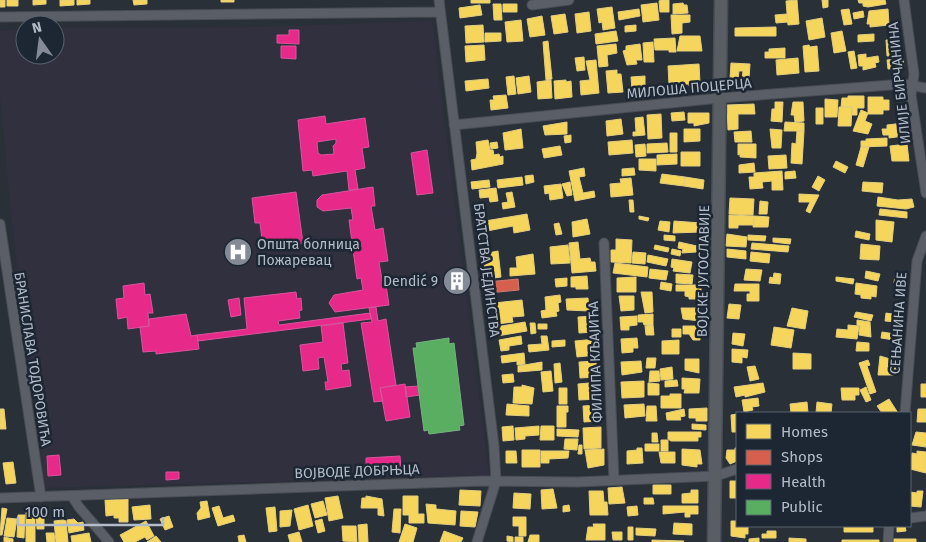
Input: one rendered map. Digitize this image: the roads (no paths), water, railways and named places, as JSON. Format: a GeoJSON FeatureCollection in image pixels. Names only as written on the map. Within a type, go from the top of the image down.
{"type":"FeatureCollection","features":[{"type":"Feature","properties":{"kind":"main road","name":"ВОЈСКЕ ЈУГОСЛАВИЈЕ"},"geometry":{"type":"LineString","coordinates":[[714,542],[721,0]]}},
{"type":"Feature","properties":{"kind":"street","name":"БРАТСТВА ЈЕДИНСТВА"},"geometry":{"type":"LineString","coordinates":[[439,0],[480,317],[496,481],[477,542]]}},
{"type":"Feature","properties":{"kind":"street"},"geometry":{"type":"LineString","coordinates":[[532,5],[569,0]]}},
{"type":"Feature","properties":{"kind":"street","name":"ИЛИЈЕ БИРЧАНИНА"},"geometry":{"type":"LineString","coordinates":[[904,0],[914,74],[912,95],[926,193]]}},
{"type":"Feature","properties":{"kind":"street"},"geometry":{"type":"LineString","coordinates":[[0,17],[440,12]]}},
{"type":"Feature","properties":{"kind":"street","name":"МИЛОША ПОЦЕРЦА"},"geometry":{"type":"LineString","coordinates":[[454,126],[720,98],[904,84],[926,88]]}},
{"type":"Feature","properties":{"kind":"street","name":"БРАНИСЛАВА ТОДОРОВИЋА"},"geometry":{"type":"LineString","coordinates":[[0,224],[41,498]]}},
{"type":"Feature","properties":{"kind":"street","name":"СЕЊАНИНА ИВЕ"},"geometry":{"type":"LineString","coordinates":[[905,412],[917,261],[926,236]]}},
{"type":"Feature","properties":{"kind":"street","name":"ФИЛИПА КЉАЈИЋА"},"geometry":{"type":"LineString","coordinates":[[604,243],[614,480]]}},
{"type":"Feature","properties":{"kind":"street","name":"ВОЈВОДЕ ДОБРЊЦА"},"geometry":{"type":"LineString","coordinates":[[0,498],[496,481],[577,482],[716,476],[736,469]]}},
{"type":"Feature","properties":{"kind":"street"},"geometry":{"type":"LineString","coordinates":[[72,496],[109,542]]}},
{"type":"Feature","properties":{"kind":"street"},"geometry":{"type":"LineString","coordinates":[[911,518],[926,516]]}},
{"type":"Feature","properties":{"kind":"street"},"geometry":{"type":"LineString","coordinates":[[888,542],[889,527]]}},
{"type":"Feature","properties":{"kind":"place","name":"Општа болница Пожаревац"},"geometry":{"type":"Point","coordinates":[238,252]}},
{"type":"Feature","properties":{"kind":"place","name":"Dendić 9"},"geometry":{"type":"Point","coordinates":[457,281]}}]}
